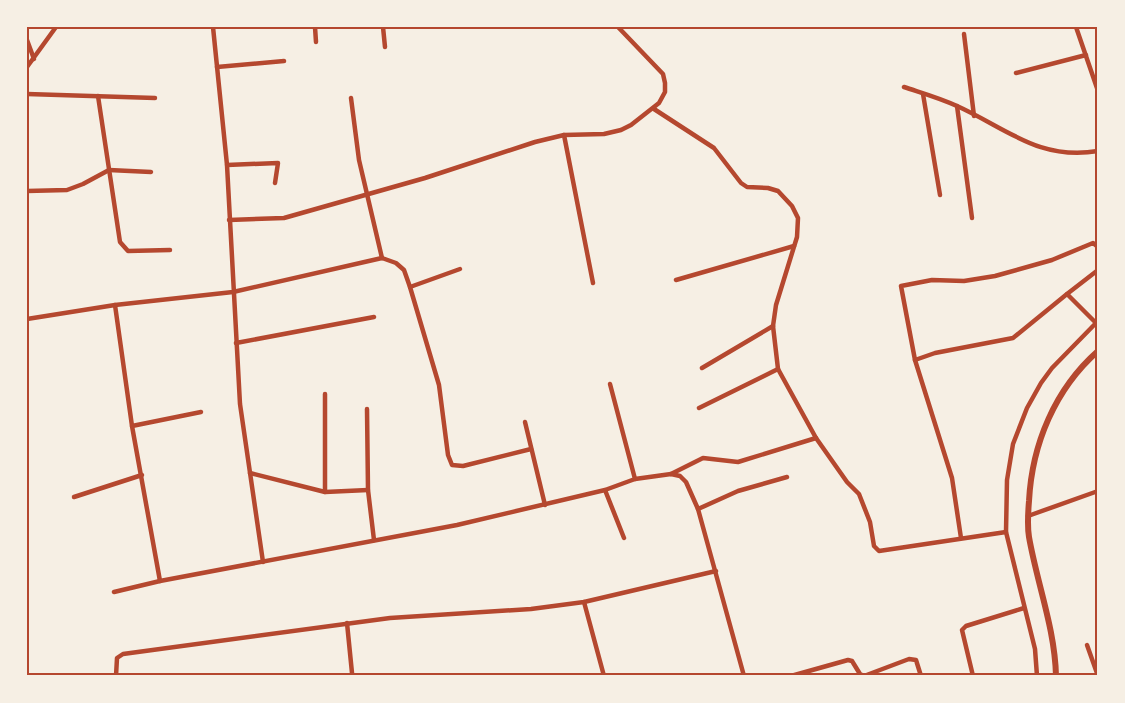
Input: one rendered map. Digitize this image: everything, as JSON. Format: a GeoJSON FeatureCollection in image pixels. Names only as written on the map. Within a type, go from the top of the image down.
{"type":"FeatureCollection","features":[{"type":"Feature","properties":{"kind":"street"},"geometry":{"type":"LineString","coordinates":[[27,67],[56,27]]}},
{"type":"Feature","properties":{"kind":"street"},"geometry":{"type":"LineString","coordinates":[[213,27],[227,165],[240,404],[263,562]]}},
{"type":"Feature","properties":{"kind":"street"},"geometry":{"type":"LineString","coordinates":[[315,27],[316,42]]}},
{"type":"Feature","properties":{"kind":"street"},"geometry":{"type":"LineString","coordinates":[[382,27],[385,47]]}},
{"type":"Feature","properties":{"kind":"street"},"geometry":{"type":"LineString","coordinates":[[229,220],[284,218],[535,142],[564,135],[604,134],[621,130],[654,109],[665,92],[665,83],[663,74],[618,27]]}},
{"type":"Feature","properties":{"kind":"street"},"geometry":{"type":"LineString","coordinates":[[1076,27],[1098,91]]}},
{"type":"Feature","properties":{"kind":"street"},"geometry":{"type":"LineString","coordinates":[[964,33],[974,116]]}},
{"type":"Feature","properties":{"kind":"street"},"geometry":{"type":"LineString","coordinates":[[27,40],[34,58]]}},
{"type":"Feature","properties":{"kind":"street"},"geometry":{"type":"LineString","coordinates":[[1016,73],[1086,56]]}},
{"type":"Feature","properties":{"kind":"street"},"geometry":{"type":"LineString","coordinates":[[217,67],[284,61]]}},
{"type":"Feature","properties":{"kind":"street"},"geometry":{"type":"LineString","coordinates":[[904,87],[957,106],[1013,137],[1053,151],[1086,153],[1098,151]]}},
{"type":"Feature","properties":{"kind":"street"},"geometry":{"type":"LineString","coordinates":[[27,94],[155,98]]}},
{"type":"Feature","properties":{"kind":"street"},"geometry":{"type":"LineString","coordinates":[[923,94],[939,195]]}},
{"type":"Feature","properties":{"kind":"street"},"geometry":{"type":"LineString","coordinates":[[98,96],[120,242],[128,251],[170,250]]}},
{"type":"Feature","properties":{"kind":"street"},"geometry":{"type":"LineString","coordinates":[[351,98],[359,160],[382,258]]}},
{"type":"Feature","properties":{"kind":"street"},"geometry":{"type":"LineString","coordinates":[[957,106],[972,218]]}},
{"type":"Feature","properties":{"kind":"street"},"geometry":{"type":"LineString","coordinates":[[654,109],[714,148],[747,188],[768,188],[778,191],[787,199],[798,218],[797,237],[776,305],[773,326],[778,369],[816,438],[859,495],[870,522],[874,546],[879,551],[1006,531]]}},
{"type":"Feature","properties":{"kind":"street"},"geometry":{"type":"LineString","coordinates":[[564,135],[593,283]]}},
{"type":"Feature","properties":{"kind":"street"},"geometry":{"type":"LineString","coordinates":[[227,165],[278,163],[275,183]]}},
{"type":"Feature","properties":{"kind":"street"},"geometry":{"type":"LineString","coordinates":[[27,191],[67,190],[109,170],[151,172]]}},
{"type":"Feature","properties":{"kind":"street"},"geometry":{"type":"LineString","coordinates":[[962,538],[952,478],[915,360],[900,286],[932,280],[964,281],[994,276],[1052,260],[1093,243],[1098,247]]}},
{"type":"Feature","properties":{"kind":"street"},"geometry":{"type":"LineString","coordinates":[[676,280],[794,246]]}},
{"type":"Feature","properties":{"kind":"street"},"geometry":{"type":"LineString","coordinates":[[27,318],[115,304],[233,292],[382,258],[396,263],[404,270],[410,287],[440,385],[448,455],[452,465],[462,466],[531,449]]}},
{"type":"Feature","properties":{"kind":"street"},"geometry":{"type":"LineString","coordinates":[[410,287],[460,269]]}},
{"type":"Feature","properties":{"kind":"street"},"geometry":{"type":"LineString","coordinates":[[915,360],[935,353],[1012,338],[1098,270]]}},
{"type":"Feature","properties":{"kind":"street"},"geometry":{"type":"LineString","coordinates":[[1037,676],[1035,649],[1006,531],[1007,480],[1013,444],[1027,408],[1041,383],[1052,368],[1097,323],[1067,294]]}},
{"type":"Feature","properties":{"kind":"street"},"geometry":{"type":"LineString","coordinates":[[115,304],[132,426],[160,581]]}},
{"type":"Feature","properties":{"kind":"street"},"geometry":{"type":"LineString","coordinates":[[236,343],[374,317]]}},
{"type":"Feature","properties":{"kind":"street"},"geometry":{"type":"LineString","coordinates":[[702,368],[773,326]]}},
{"type":"Feature","properties":{"kind":"street"},"geometry":{"type":"LineString","coordinates":[[1056,676],[1053,642],[1029,535],[1030,484],[1035,454],[1049,418],[1069,383],[1098,351]]}},
{"type":"Feature","properties":{"kind":"street"},"geometry":{"type":"LineString","coordinates":[[699,408],[778,369]]}},
{"type":"Feature","properties":{"kind":"street"},"geometry":{"type":"LineString","coordinates":[[610,384],[635,478]]}},
{"type":"Feature","properties":{"kind":"street"},"geometry":{"type":"LineString","coordinates":[[325,394],[326,492]]}},
{"type":"Feature","properties":{"kind":"street"},"geometry":{"type":"LineString","coordinates":[[367,409],[368,490],[374,540]]}},
{"type":"Feature","properties":{"kind":"street"},"geometry":{"type":"LineString","coordinates":[[132,426],[201,412]]}},
{"type":"Feature","properties":{"kind":"street"},"geometry":{"type":"LineString","coordinates":[[525,422],[545,505]]}},
{"type":"Feature","properties":{"kind":"street"},"geometry":{"type":"LineString","coordinates":[[671,474],[704,458],[738,462],[816,438]]}},
{"type":"Feature","properties":{"kind":"street"},"geometry":{"type":"LineString","coordinates":[[250,473],[326,492],[368,490]]}},
{"type":"Feature","properties":{"kind":"street"},"geometry":{"type":"LineString","coordinates":[[114,592],[160,581],[457,525],[605,490],[635,478],[671,474],[680,476],[686,482],[698,509],[744,676]]}},
{"type":"Feature","properties":{"kind":"street"},"geometry":{"type":"LineString","coordinates":[[74,498],[142,475]]}},
{"type":"Feature","properties":{"kind":"street"},"geometry":{"type":"LineString","coordinates":[[698,509],[738,491],[787,477]]}},
{"type":"Feature","properties":{"kind":"street"},"geometry":{"type":"LineString","coordinates":[[605,490],[624,538]]}},
{"type":"Feature","properties":{"kind":"street"},"geometry":{"type":"LineString","coordinates":[[1028,516],[1098,492]]}},
{"type":"Feature","properties":{"kind":"street"},"geometry":{"type":"LineString","coordinates":[[116,676],[117,657],[123,654],[347,622],[531,609],[584,602],[716,571]]}},
{"type":"Feature","properties":{"kind":"street"},"geometry":{"type":"LineString","coordinates":[[584,602],[603,676]]}},
{"type":"Feature","properties":{"kind":"street"},"geometry":{"type":"LineString","coordinates":[[973,676],[962,630],[1024,608]]}},
{"type":"Feature","properties":{"kind":"street"},"geometry":{"type":"LineString","coordinates":[[347,622],[351,676]]}},
{"type":"Feature","properties":{"kind":"street"},"geometry":{"type":"LineString","coordinates":[[1087,645],[1098,676]]}},
{"type":"Feature","properties":{"kind":"street"},"geometry":{"type":"LineString","coordinates":[[791,676],[848,660],[852,661],[860,674],[864,676],[909,659],[916,660],[921,676]]}}]}
